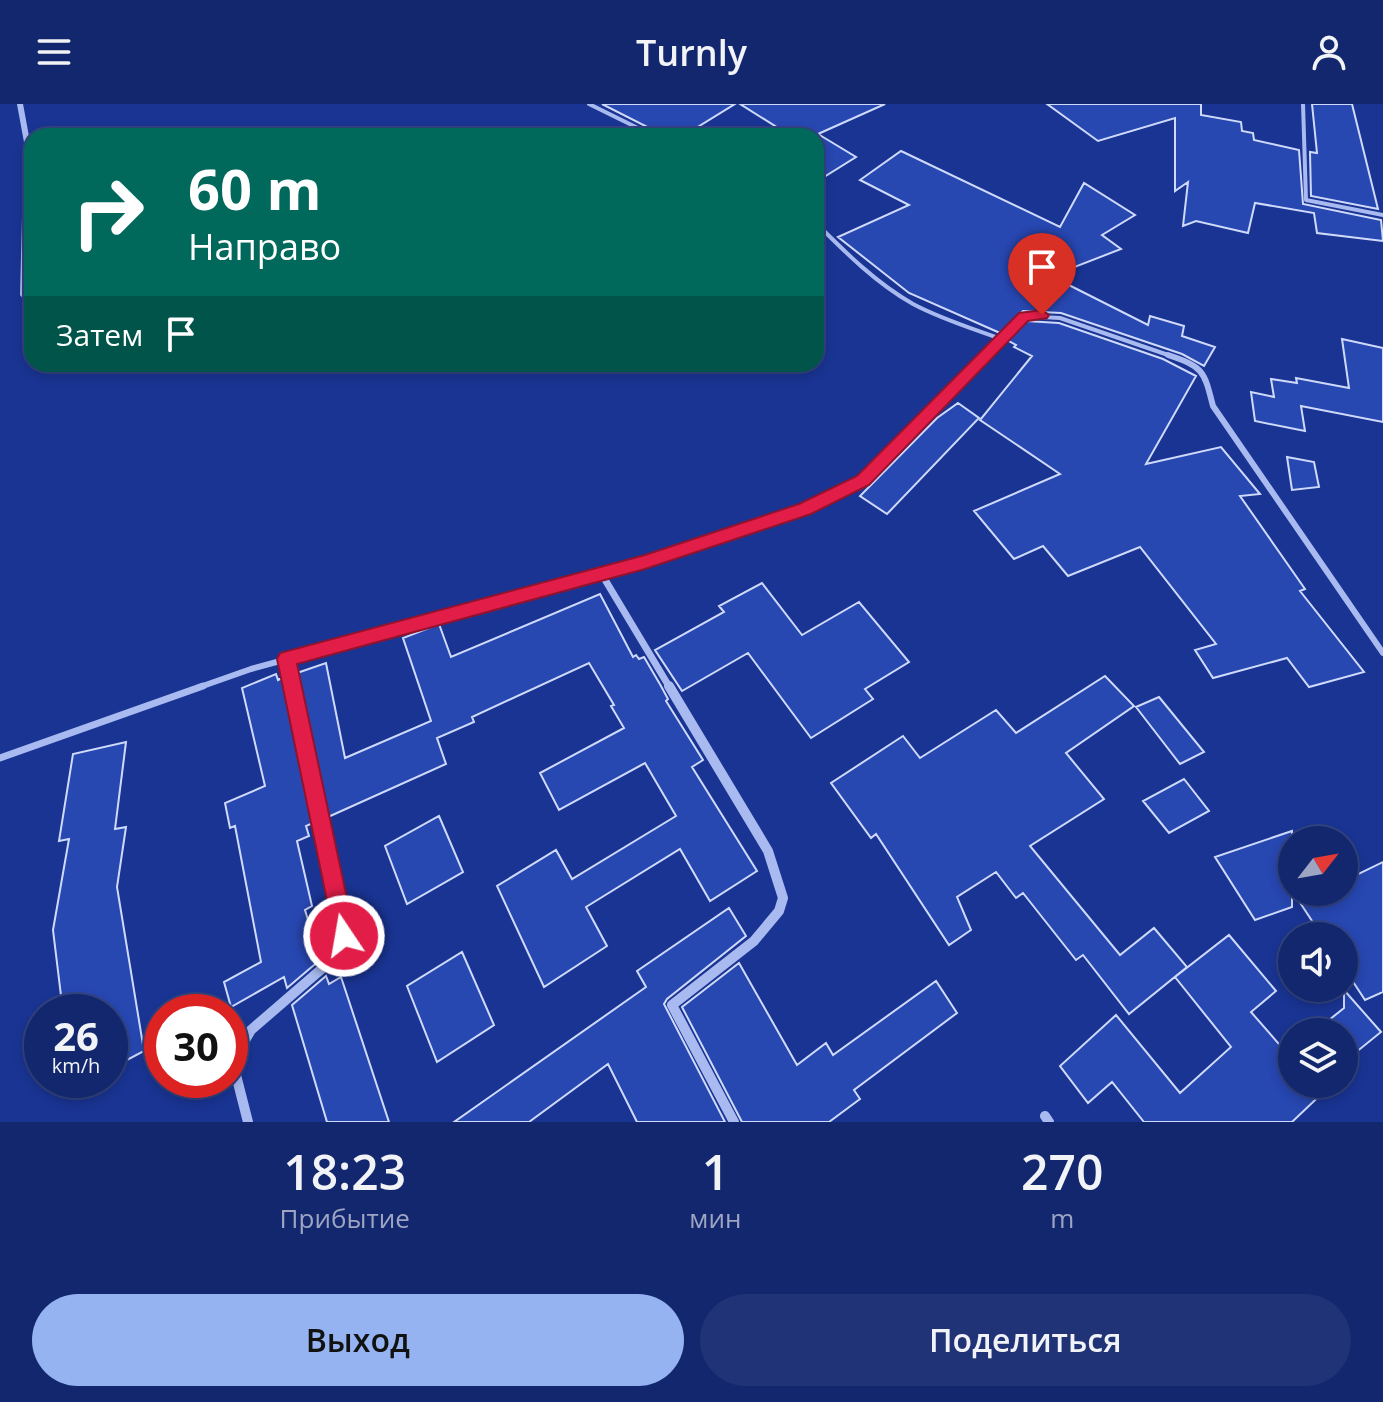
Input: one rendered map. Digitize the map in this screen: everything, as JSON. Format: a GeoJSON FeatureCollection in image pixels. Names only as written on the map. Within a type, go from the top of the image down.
{"type":"FeatureCollection","features":[{"type":"Feature","properties":{"kind":"street"},"geometry":{"type":"LineString","coordinates":[[20,104],[24,128]]}},
{"type":"Feature","properties":{"kind":"street"},"geometry":{"type":"LineString","coordinates":[[23,294],[24,256]]}},
{"type":"Feature","properties":{"kind":"street"},"geometry":{"type":"LineString","coordinates":[[601,573],[768,851],[783,897],[776,916],[757,937],[672,1005],[734,1122]]}},
{"type":"Feature","properties":{"kind":"street"},"geometry":{"type":"LineString","coordinates":[[248,1122],[236,1075],[237,1054],[251,1030],[332,960],[344,936],[287,659]]}},
{"type":"Feature","properties":{"kind":"lane"},"geometry":{"type":"LineString","coordinates":[[589,104],[638,128]]}},
{"type":"Feature","properties":{"kind":"lane"},"geometry":{"type":"LineString","coordinates":[[1303,104],[1306,200],[1383,215]]}},
{"type":"Feature","properties":{"kind":"lane"},"geometry":{"type":"LineString","coordinates":[[824,231],[861,267],[912,303],[1001,339]]}},
{"type":"Feature","properties":{"kind":"lane"},"geometry":{"type":"LineString","coordinates":[[0,758],[287,659],[601,573],[805,509],[863,481],[1024,316],[1060,318],[1189,362],[1205,374],[1213,406],[1383,653]]}},
{"type":"Feature","properties":{"kind":"building"},"geometry":{"type":"Polygon","coordinates":[[[602,104],[735,104],[696,128],[649,128],[602,104]]]}},
{"type":"Feature","properties":{"kind":"building"},"geometry":{"type":"Polygon","coordinates":[[[740,104],[885,104],[824,131],[824,128],[778,128],[740,104]]]}},
{"type":"Feature","properties":{"kind":"building"},"geometry":{"type":"Polygon","coordinates":[[[1047,104],[1201,104],[1201,115],[1241,122],[1242,131],[1253,133],[1254,140],[1299,150],[1303,204],[1381,220],[1383,241],[1317,233],[1314,213],[1255,203],[1248,233],[1196,221],[1183,226],[1188,182],[1175,191],[1175,118],[1098,141],[1047,104]]]}},
{"type":"Feature","properties":{"kind":"building"},"geometry":{"type":"Polygon","coordinates":[[[1312,104],[1352,104],[1378,209],[1311,196],[1310,152],[1317,153],[1312,104]]]}},
{"type":"Feature","properties":{"kind":"building"},"geometry":{"type":"Polygon","coordinates":[[[824,138],[856,157],[824,177],[824,138]]]}},
{"type":"Feature","properties":{"kind":"building"},"geometry":{"type":"Polygon","coordinates":[[[901,151],[1060,227],[1084,183],[1135,215],[1102,235],[1121,249],[1051,276],[1148,325],[1150,316],[1184,326],[1182,336],[1215,347],[1204,366],[1182,354],[1061,313],[1023,311],[1000,333],[909,293],[838,237],[909,205],[860,180],[901,151]]]}},
{"type":"Feature","properties":{"kind":"building"},"geometry":{"type":"Polygon","coordinates":[[[1026,321],[1059,323],[1163,359],[1196,376],[1146,464],[1221,447],[1260,494],[1240,496],[1305,589],[1300,591],[1364,672],[1309,687],[1287,658],[1213,678],[1195,650],[1216,644],[1140,547],[1068,576],[1043,546],[1014,559],[974,511],[1060,474],[980,420],[1032,356],[1007,340],[1026,321]]]}},
{"type":"Feature","properties":{"kind":"building"},"geometry":{"type":"Polygon","coordinates":[[[1342,339],[1383,348],[1383,422],[1301,406],[1305,431],[1255,421],[1251,392],[1274,397],[1271,379],[1297,383],[1296,378],[1349,388],[1342,339]]]}},
{"type":"Feature","properties":{"kind":"building"},"geometry":{"type":"Polygon","coordinates":[[[958,403],[979,418],[887,514],[860,496],[937,418],[958,403]]]}},
{"type":"Feature","properties":{"kind":"building"},"geometry":{"type":"Polygon","coordinates":[[[1287,457],[1314,462],[1319,487],[1292,490],[1287,457]]]}},
{"type":"Feature","properties":{"kind":"building"},"geometry":{"type":"Polygon","coordinates":[[[762,583],[802,635],[859,602],[909,662],[865,689],[873,699],[811,738],[748,653],[682,691],[655,650],[724,612],[719,606],[762,583]]]}},
{"type":"Feature","properties":{"kind":"building"},"geometry":{"type":"Polygon","coordinates":[[[600,594],[633,657],[644,657],[668,699],[666,701],[703,760],[692,767],[757,871],[710,901],[680,849],[586,907],[607,946],[544,987],[497,886],[556,850],[572,879],[676,816],[645,763],[559,810],[540,773],[624,728],[589,663],[472,717],[474,722],[437,738],[446,764],[328,817],[297,673],[326,663],[345,758],[431,721],[403,638],[439,624],[451,657],[600,594]]]}},
{"type":"Feature","properties":{"kind":"building"},"geometry":{"type":"Polygon","coordinates":[[[276,674],[278,680],[284,677],[313,823],[306,826],[309,836],[297,841],[312,906],[305,910],[312,933],[320,929],[330,947],[321,959],[287,988],[284,977],[248,997],[248,994],[227,994],[224,982],[261,962],[235,826],[230,828],[225,803],[265,786],[242,688],[276,674]]]}},
{"type":"Feature","properties":{"kind":"building"},"geometry":{"type":"Polygon","coordinates":[[[1105,676],[1134,706],[1066,753],[1104,799],[1030,846],[1120,955],[1154,928],[1187,967],[1129,1014],[1083,955],[1076,960],[1023,893],[1016,898],[996,872],[957,897],[971,930],[949,945],[876,834],[871,838],[831,783],[903,736],[920,758],[996,710],[1016,733],[1105,676]]]}},
{"type":"Feature","properties":{"kind":"building"},"geometry":{"type":"Polygon","coordinates":[[[1159,697],[1204,752],[1180,764],[1136,707],[1159,697]]]}},
{"type":"Feature","properties":{"kind":"building"},"geometry":{"type":"Polygon","coordinates":[[[126,742],[115,829],[126,827],[117,887],[144,1051],[128,1059],[128,994],[61,994],[53,930],[69,839],[59,841],[73,754],[126,742]]]}},
{"type":"Feature","properties":{"kind":"building"},"geometry":{"type":"Polygon","coordinates":[[[1184,779],[1209,811],[1169,833],[1143,801],[1184,779]]]}},
{"type":"Feature","properties":{"kind":"building"},"geometry":{"type":"Polygon","coordinates":[[[439,816],[463,872],[407,904],[385,846],[439,816]]]}},
{"type":"Feature","properties":{"kind":"building"},"geometry":{"type":"Polygon","coordinates":[[[1278,836],[1278,906],[1292,907],[1255,920],[1215,857],[1278,836]]]}},
{"type":"Feature","properties":{"kind":"building"},"geometry":{"type":"Polygon","coordinates":[[[1383,862],[1383,992],[1365,1000],[1358,989],[1358,922],[1313,922],[1302,906],[1358,906],[1358,874],[1383,862]]]}},
{"type":"Feature","properties":{"kind":"building"},"geometry":{"type":"Polygon","coordinates":[[[729,908],[746,936],[664,1004],[725,1122],[637,1122],[608,1064],[529,1122],[454,1122],[646,987],[637,971],[729,908]]]}},
{"type":"Feature","properties":{"kind":"building"},"geometry":{"type":"Polygon","coordinates":[[[1229,935],[1276,991],[1251,1012],[1278,1043],[1278,1098],[1317,1098],[1292,1122],[1144,1122],[1112,1082],[1088,1103],[1060,1066],[1116,1015],[1180,1093],[1231,1047],[1175,977],[1229,935]]]}},
{"type":"Feature","properties":{"kind":"building"},"geometry":{"type":"Polygon","coordinates":[[[462,952],[494,1025],[437,1062],[407,986],[462,952]]]}},
{"type":"Feature","properties":{"kind":"building"},"geometry":{"type":"Polygon","coordinates":[[[739,963],[797,1065],[826,1043],[833,1055],[936,981],[957,1013],[854,1090],[860,1099],[829,1122],[742,1122],[682,1007],[739,963]]]}},
{"type":"Feature","properties":{"kind":"building"},"geometry":{"type":"Polygon","coordinates":[[[326,976],[329,984],[341,977],[389,1122],[327,1122],[292,1005],[326,976]]]}},
{"type":"Feature","properties":{"kind":"building"},"geometry":{"type":"Polygon","coordinates":[[[1344,1002],[1355,1002],[1381,1032],[1358,1051],[1358,1018],[1332,1018],[1344,1008],[1344,1002]]]}},
{"type":"Feature","properties":{"kind":"route"},"geometry":{"type":"LineString","coordinates":[[344,936],[287,659],[645,562],[805,509],[863,481],[1024,316],[1042,315]]}}]}
